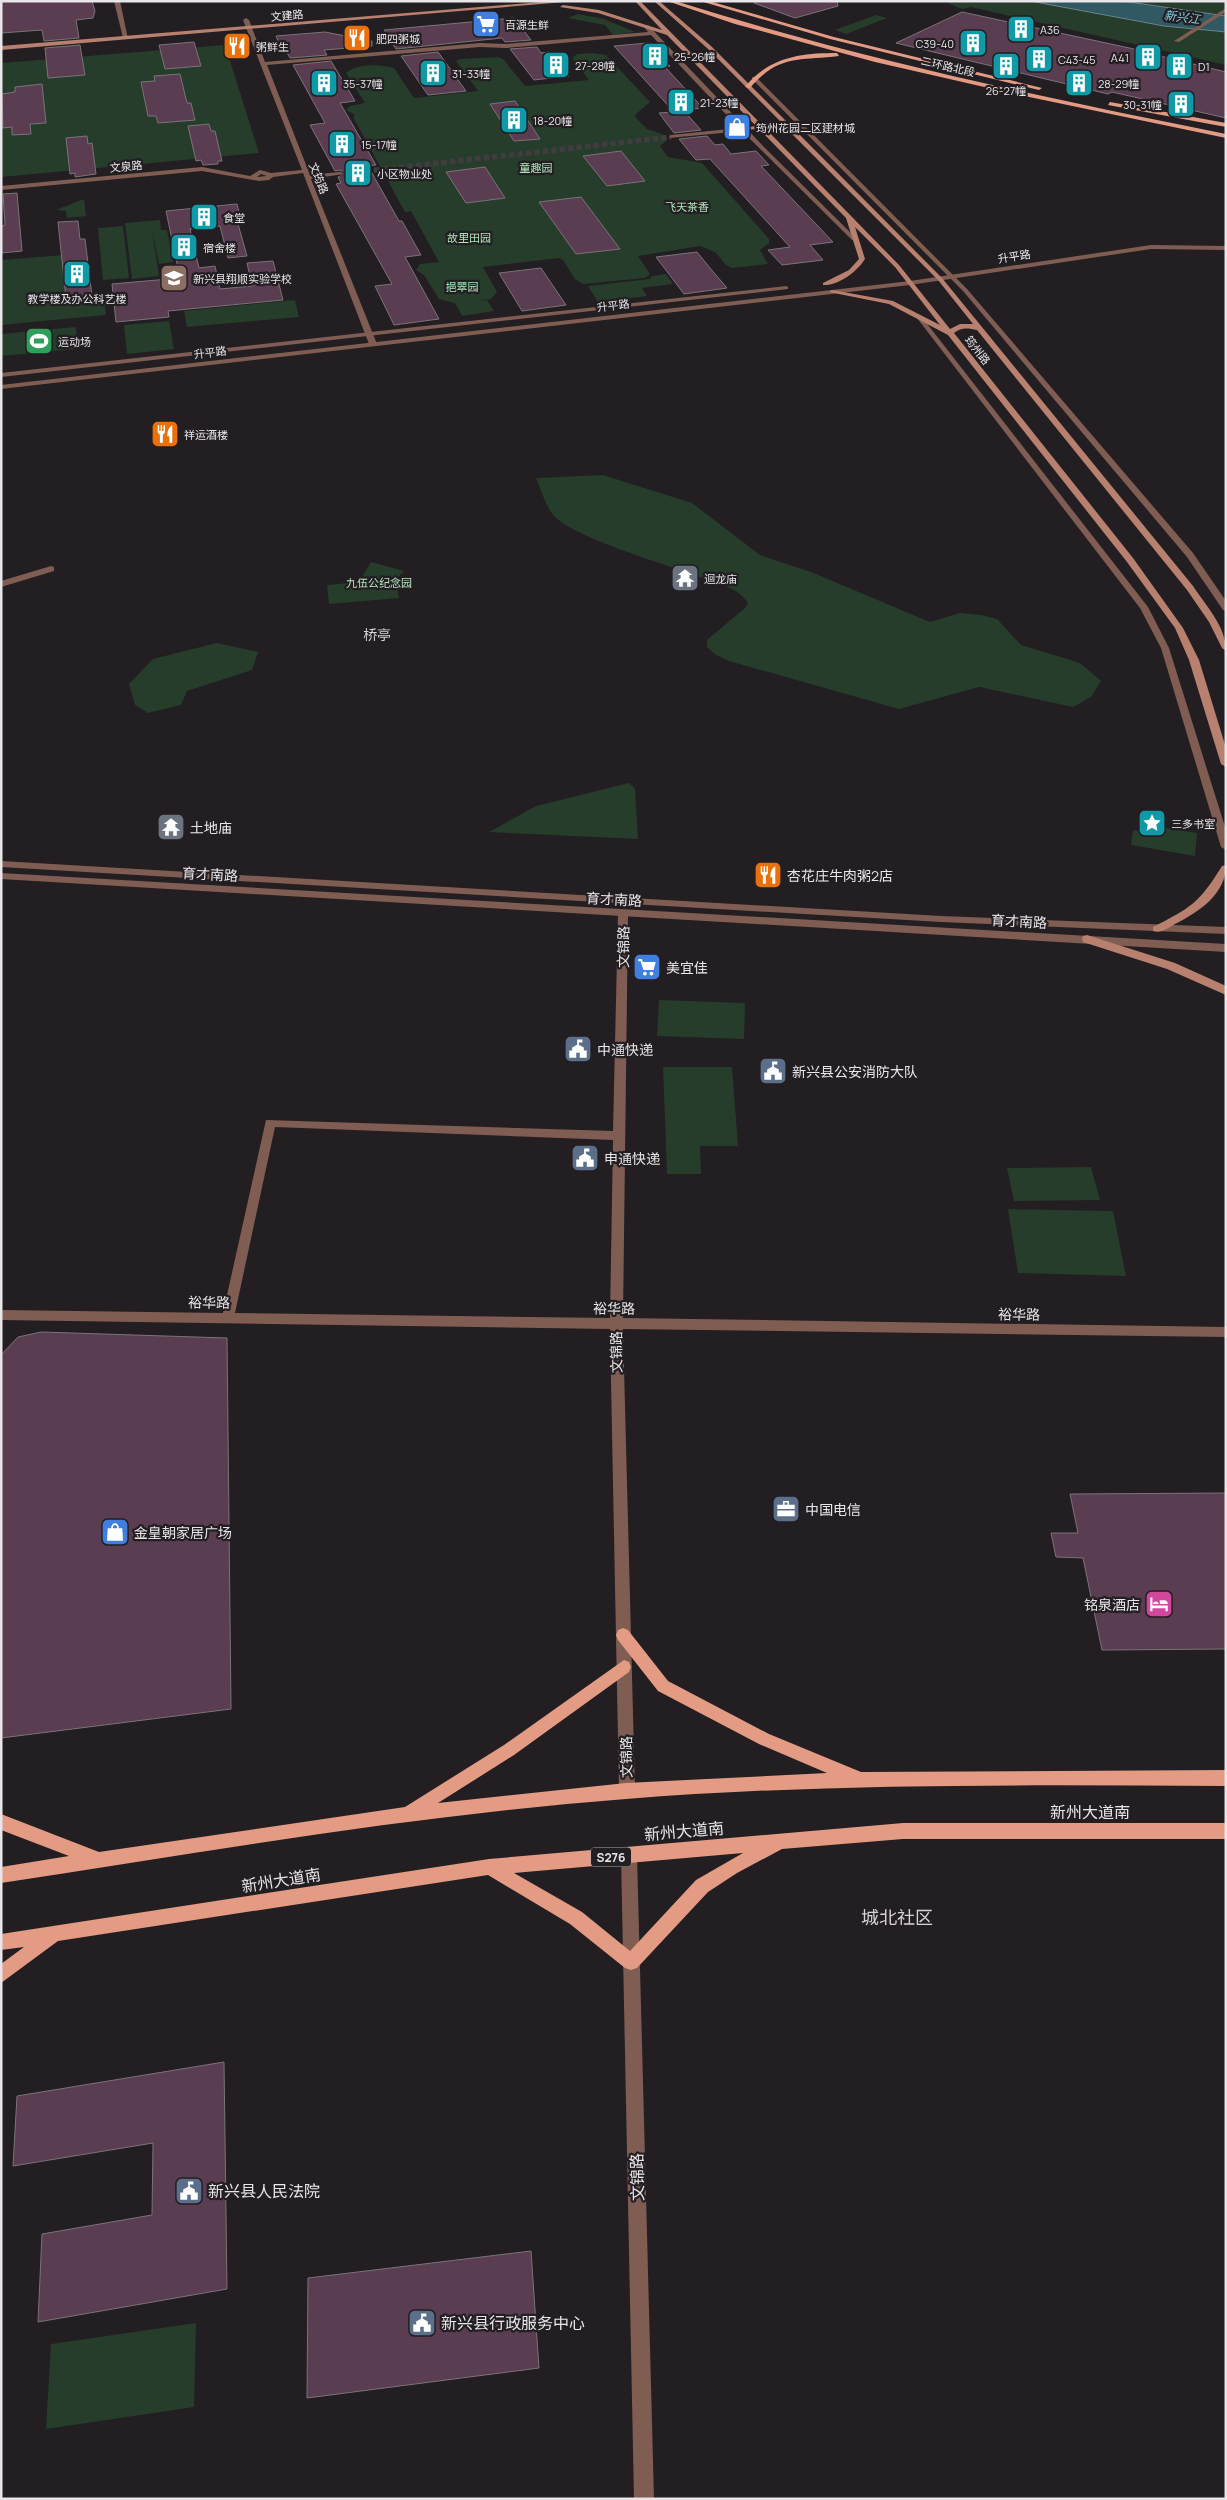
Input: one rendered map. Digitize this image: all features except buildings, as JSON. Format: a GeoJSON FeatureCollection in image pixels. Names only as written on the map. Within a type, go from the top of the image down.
{"type":"FeatureCollection","features":[{"type":"Feature","properties":{"kind":"main road","name":"文建路"},"geometry":{"type":"LineString","coordinates":[[1,48],[575,1]]}},
{"type":"Feature","properties":{"kind":"main road","name":"筠州路"},"geometry":{"type":"LineString","coordinates":[[637,1],[849,218],[896,276],[910,282],[1130,560],[1179,628],[1194,660],[1226,764]]}},
{"type":"Feature","properties":{"kind":"main road","name":"筠州路"},"geometry":{"type":"LineString","coordinates":[[656,1],[710,47],[940,279],[1190,588],[1226,648]]}},
{"type":"Feature","properties":{"kind":"main road","name":"二环路北段"},"geometry":{"type":"LineString","coordinates":[[669,1],[860,56],[1226,136]]}},
{"type":"Feature","properties":{"kind":"main road","name":"二环路北段"},"geometry":{"type":"LineString","coordinates":[[702,1],[816,34],[1043,89]]}},
{"type":"Feature","properties":{"kind":"main road"},"geometry":{"type":"LineString","coordinates":[[538,4],[599,12],[669,34]]}},
{"type":"Feature","properties":{"kind":"main road","name":"文建路"},"geometry":{"type":"LineString","coordinates":[[236,21],[255,20]]}},
{"type":"Feature","properties":{"kind":"main road"},"geometry":{"type":"LineString","coordinates":[[114,31],[133,30]]}},
{"type":"Feature","properties":{"kind":"main road"},"geometry":{"type":"LineString","coordinates":[[802,40],[816,34]]}},
{"type":"Feature","properties":{"kind":"main road"},"geometry":{"type":"LineString","coordinates":[[748,86],[754,78],[777,62],[790,58],[830,55],[860,56]]}},
{"type":"Feature","properties":{"kind":"main road"},"geometry":{"type":"LineString","coordinates":[[987,85],[996,78]]}},
{"type":"Feature","properties":{"kind":"main road"},"geometry":{"type":"LineString","coordinates":[[1099,102],[1226,125]]}},
{"type":"Feature","properties":{"kind":"main road"},"geometry":{"type":"LineString","coordinates":[[744,129],[798,122]]}},
{"type":"Feature","properties":{"kind":"main road"},"geometry":{"type":"LineString","coordinates":[[825,284],[859,266],[862,259],[854,239],[849,218]]}},
{"type":"Feature","properties":{"kind":"main road"},"geometry":{"type":"LineString","coordinates":[[832,292],[891,302],[950,333],[956,327],[962,325],[979,328]]}},
{"type":"Feature","properties":{"kind":"main road"},"geometry":{"type":"LineString","coordinates":[[1157,929],[1195,909],[1212,894],[1226,868]]}},
{"type":"Feature","properties":{"kind":"main road"},"geometry":{"type":"LineString","coordinates":[[1087,938],[1172,966],[1226,991]]}},
{"type":"Feature","properties":{"kind":"main road"},"geometry":{"type":"LineString","coordinates":[[623,1635],[663,1686],[764,1740],[859,1779]]}},
{"type":"Feature","properties":{"kind":"main road"},"geometry":{"type":"LineString","coordinates":[[407,1813],[509,1750],[624,1667]]}},
{"type":"Feature","properties":{"kind":"main road"},"geometry":{"type":"LineString","coordinates":[[1,1875],[407,1813],[627,1791],[859,1779],[1226,1778]]}},
{"type":"Feature","properties":{"kind":"main road"},"geometry":{"type":"LineString","coordinates":[[1,1822],[100,1860]]}},
{"type":"Feature","properties":{"kind":"main road","name":"新州大道南"},"geometry":{"type":"LineString","coordinates":[[1,1942],[489,1867],[903,1831],[1226,1831]]}},
{"type":"Feature","properties":{"kind":"main road"},"geometry":{"type":"LineString","coordinates":[[489,1867],[576,1918],[631,1962],[702,1886],[731,1868],[783,1841]]}},
{"type":"Feature","properties":{"kind":"main road"},"geometry":{"type":"LineString","coordinates":[[1,1974],[55,1934]]}},
{"type":"Feature","properties":{"kind":"street"},"geometry":{"type":"LineString","coordinates":[[117,1],[126,38]]}},
{"type":"Feature","properties":{"kind":"street"},"geometry":{"type":"LineString","coordinates":[[1177,41],[1226,10]]}},
{"type":"Feature","properties":{"kind":"street","name":"文筠路"},"geometry":{"type":"LineString","coordinates":[[246,20],[373,344]]}},
{"type":"Feature","properties":{"kind":"street"},"geometry":{"type":"LineString","coordinates":[[646,26],[744,129],[854,239]]}},
{"type":"Feature","properties":{"kind":"street"},"geometry":{"type":"LineString","coordinates":[[263,64],[480,45],[498,47],[652,33]]}},
{"type":"Feature","properties":{"kind":"street"},"geometry":{"type":"LineString","coordinates":[[754,78],[952,277],[1190,555],[1226,608]]}},
{"type":"Feature","properties":{"kind":"street"},"geometry":{"type":"LineString","coordinates":[[671,137],[744,129]]}},
{"type":"Feature","properties":{"kind":"street","name":"文泉路"},"geometry":{"type":"LineString","coordinates":[[1,188],[202,169],[263,179],[271,175],[340,174]]}},
{"type":"Feature","properties":{"kind":"street","name":"升平路"},"geometry":{"type":"LineString","coordinates":[[1,387],[940,279],[1151,247],[1226,248]]}},
{"type":"Feature","properties":{"kind":"street"},"geometry":{"type":"LineString","coordinates":[[815,285],[945,270]]}},
{"type":"Feature","properties":{"kind":"street","name":"升平路"},"geometry":{"type":"LineString","coordinates":[[1,375],[795,287]]}},
{"type":"Feature","properties":{"kind":"street"},"geometry":{"type":"LineString","coordinates":[[919,317],[1144,607],[1165,648],[1226,847]]}},
{"type":"Feature","properties":{"kind":"street"},"geometry":{"type":"LineString","coordinates":[[1,584],[51,569]]}},
{"type":"Feature","properties":{"kind":"street","name":"育才南路"},"geometry":{"type":"LineString","coordinates":[[1,864],[931,919],[1226,931]]}},
{"type":"Feature","properties":{"kind":"street","name":"育才南路"},"geometry":{"type":"LineString","coordinates":[[1,876],[624,914],[1087,938],[1226,948]]}},
{"type":"Feature","properties":{"kind":"street","name":"文锦路"},"geometry":{"type":"LineString","coordinates":[[624,914],[616,1323],[627,1791]]}},
{"type":"Feature","properties":{"kind":"street"},"geometry":{"type":"LineString","coordinates":[[228,1318],[270,1123],[619,1136]]}},
{"type":"Feature","properties":{"kind":"street","name":"裕华路"},"geometry":{"type":"LineString","coordinates":[[1,1315],[1226,1332]]}},
{"type":"Feature","properties":{"kind":"street","name":"文锦路"},"geometry":{"type":"LineString","coordinates":[[628,1855],[644,2499]]}},
{"type":"Feature","properties":{"kind":"green space"},"geometry":{"type":"Polygon","coordinates":[[[943,1],[1226,1],[1226,65],[971,7],[962,9],[943,1]]]}},
{"type":"Feature","properties":{"kind":"green space"},"geometry":{"type":"Polygon","coordinates":[[[578,14],[604,19],[635,32],[613,35],[605,25],[568,18],[578,14]]]}},
{"type":"Feature","properties":{"kind":"green space"},"geometry":{"type":"Polygon","coordinates":[[[876,15],[887,18],[846,34],[835,30],[876,15]]]}},
{"type":"Feature","properties":{"kind":"green space"},"geometry":{"type":"Polygon","coordinates":[[[225,45],[259,153],[1,177],[1,63],[225,45]]]}},
{"type":"Feature","properties":{"kind":"green space"},"geometry":{"type":"Polygon","coordinates":[[[592,53],[606,55],[650,102],[635,117],[647,129],[662,134],[667,140],[660,146],[668,157],[702,163],[769,239],[769,243],[760,250],[768,264],[732,268],[726,265],[715,252],[700,246],[638,256],[650,274],[645,278],[583,284],[575,279],[563,260],[559,258],[483,267],[497,292],[491,299],[474,301],[487,300],[494,311],[462,316],[455,303],[439,299],[424,275],[416,270],[420,264],[439,262],[411,211],[405,212],[354,119],[354,114],[346,110],[350,106],[365,103],[346,73],[356,67],[369,65],[394,68],[414,98],[478,91],[456,61],[460,59],[499,57],[503,59],[525,86],[589,80],[572,58],[577,54],[592,53]]]}},
{"type":"Feature","properties":{"kind":"green space"},"geometry":{"type":"Polygon","coordinates":[[[84,199],[86,216],[67,218],[66,211],[56,210],[84,199]]]}},
{"type":"Feature","properties":{"kind":"green space"},"geometry":{"type":"Polygon","coordinates":[[[160,220],[161,230],[167,230],[173,262],[159,264],[152,230],[159,276],[132,279],[125,223],[160,220]]]}},
{"type":"Feature","properties":{"kind":"green space"},"geometry":{"type":"Polygon","coordinates":[[[123,226],[129,278],[103,280],[98,228],[123,226]]]}},
{"type":"Feature","properties":{"kind":"green space"},"geometry":{"type":"Polygon","coordinates":[[[63,255],[66,301],[104,298],[106,315],[1,325],[1,260],[63,255]]]}},
{"type":"Feature","properties":{"kind":"green space"},"geometry":{"type":"Polygon","coordinates":[[[666,274],[673,284],[642,288],[647,296],[598,302],[588,286],[650,279],[652,276],[666,274]]]}},
{"type":"Feature","properties":{"kind":"green space"},"geometry":{"type":"Polygon","coordinates":[[[295,300],[299,317],[187,327],[184,311],[295,300]]]}},
{"type":"Feature","properties":{"kind":"green space"},"geometry":{"type":"Polygon","coordinates":[[[169,321],[174,349],[127,354],[124,325],[169,321]]]}},
{"type":"Feature","properties":{"kind":"green space","name":"运动场"},"geometry":{"type":"Polygon","coordinates":[[[76,327],[77,349],[1,356],[1,334],[76,327]]]}},
{"type":"Feature","properties":{"kind":"green space"},"geometry":{"type":"Polygon","coordinates":[[[603,475],[692,503],[760,555],[811,572],[930,622],[960,613],[997,619],[1021,645],[1080,663],[1101,681],[1091,697],[1073,707],[979,687],[899,709],[729,661],[716,655],[707,647],[707,640],[745,608],[748,603],[740,594],[723,585],[603,543],[565,525],[551,512],[536,478],[603,475]]]}},
{"type":"Feature","properties":{"kind":"green space","name":"九伍公纪念园"},"geometry":{"type":"Polygon","coordinates":[[[371,562],[404,571],[396,579],[399,598],[329,604],[327,585],[359,582],[371,562]]]}},
{"type":"Feature","properties":{"kind":"green space"},"geometry":{"type":"Polygon","coordinates":[[[217,643],[258,652],[252,670],[187,691],[181,705],[148,713],[135,705],[129,684],[153,659],[217,643]]]}},
{"type":"Feature","properties":{"kind":"green space"},"geometry":{"type":"Polygon","coordinates":[[[629,783],[635,789],[638,839],[489,832],[536,806],[629,783]]]}},
{"type":"Feature","properties":{"kind":"green space"},"geometry":{"type":"Polygon","coordinates":[[[1165,828],[1197,833],[1195,856],[1131,845],[1133,830],[1164,835],[1165,828]]]}},
{"type":"Feature","properties":{"kind":"green space"},"geometry":{"type":"Polygon","coordinates":[[[659,1000],[745,1003],[744,1039],[657,1036],[659,1000]]]}},
{"type":"Feature","properties":{"kind":"green space"},"geometry":{"type":"Polygon","coordinates":[[[663,1067],[732,1067],[738,1146],[700,1146],[701,1174],[667,1174],[663,1067]]]}},
{"type":"Feature","properties":{"kind":"green space"},"geometry":{"type":"Polygon","coordinates":[[[1091,1167],[1100,1200],[1014,1201],[1007,1168],[1091,1167]]]}},
{"type":"Feature","properties":{"kind":"green space"},"geometry":{"type":"Polygon","coordinates":[[[1008,1209],[1113,1211],[1126,1276],[1018,1273],[1008,1209]]]}},
{"type":"Feature","properties":{"kind":"green space"},"geometry":{"type":"Polygon","coordinates":[[[196,2323],[194,2407],[46,2429],[51,2344],[196,2323]]]}},
{"type":"Feature","properties":{"kind":"water","name":"新兴江"},"geometry":{"type":"Polygon","coordinates":[[[1030,1],[1122,1],[1226,16],[1226,32],[1164,26],[1030,1]]]}},
{"type":"Feature","properties":{"kind":"tunnel"},"geometry":{"type":"LineString","coordinates":[[340,174],[671,137]]}},
{"type":"Feature","properties":{"kind":"place","name":"百源生鲜"},"geometry":{"type":"Point","coordinates":[486,24]}},
{"type":"Feature","properties":{"kind":"place","name":"A36"},"geometry":{"type":"Point","coordinates":[1021,29]}},
{"type":"Feature","properties":{"kind":"place","name":"肥四粥城"},"geometry":{"type":"Point","coordinates":[357,38]}},
{"type":"Feature","properties":{"kind":"place","name":"C39-40"},"geometry":{"type":"Point","coordinates":[973,43]}},
{"type":"Feature","properties":{"kind":"place","name":"粥鲜生"},"geometry":{"type":"Point","coordinates":[237,46]}},
{"type":"Feature","properties":{"kind":"place","name":"25-26幢"},"geometry":{"type":"Point","coordinates":[655,56]}},
{"type":"Feature","properties":{"kind":"place","name":"A41"},"geometry":{"type":"Point","coordinates":[1148,57]}},
{"type":"Feature","properties":{"kind":"place","name":"C43-45"},"geometry":{"type":"Point","coordinates":[1039,59]}},
{"type":"Feature","properties":{"kind":"place","name":"27-28幢"},"geometry":{"type":"Point","coordinates":[556,65]}},
{"type":"Feature","properties":{"kind":"place","name":"26-27幢"},"geometry":{"type":"Point","coordinates":[1006,66]}},
{"type":"Feature","properties":{"kind":"place","name":"D1"},"geometry":{"type":"Point","coordinates":[1179,66]}},
{"type":"Feature","properties":{"kind":"place","name":"31-33幢"},"geometry":{"type":"Point","coordinates":[433,73]}},
{"type":"Feature","properties":{"kind":"place","name":"35-37幢"},"geometry":{"type":"Point","coordinates":[324,83]}},
{"type":"Feature","properties":{"kind":"place","name":"28-29幢"},"geometry":{"type":"Point","coordinates":[1079,83]}},
{"type":"Feature","properties":{"kind":"place","name":"21-23幢"},"geometry":{"type":"Point","coordinates":[681,102]}},
{"type":"Feature","properties":{"kind":"place","name":"30-31幢"},"geometry":{"type":"Point","coordinates":[1181,104]}},
{"type":"Feature","properties":{"kind":"place","name":"18-20幢"},"geometry":{"type":"Point","coordinates":[514,120]}},
{"type":"Feature","properties":{"kind":"place","name":"筠州花园二区建材城"},"geometry":{"type":"Point","coordinates":[737,127]}},
{"type":"Feature","properties":{"kind":"place","name":"15-17幢"},"geometry":{"type":"Point","coordinates":[342,144]}},
{"type":"Feature","properties":{"kind":"place","name":"小区物业处"},"geometry":{"type":"Point","coordinates":[358,173]}},
{"type":"Feature","properties":{"kind":"place","name":"食堂"},"geometry":{"type":"Point","coordinates":[204,217]}},
{"type":"Feature","properties":{"kind":"place","name":"宿舍楼"},"geometry":{"type":"Point","coordinates":[184,247]}},
{"type":"Feature","properties":{"kind":"place","name":"教学楼及办公科艺楼"},"geometry":{"type":"Point","coordinates":[77,274]}},
{"type":"Feature","properties":{"kind":"place","name":"新兴县翔顺实验学校"},"geometry":{"type":"Point","coordinates":[174,278]}},
{"type":"Feature","properties":{"kind":"place","name":"运动场"},"geometry":{"type":"Point","coordinates":[39,341]}},
{"type":"Feature","properties":{"kind":"place","name":"祥运酒楼"},"geometry":{"type":"Point","coordinates":[165,434]}},
{"type":"Feature","properties":{"kind":"place","name":"迴龙庙"},"geometry":{"type":"Point","coordinates":[685,578]}},
{"type":"Feature","properties":{"kind":"place","name":"三多书室"},"geometry":{"type":"Point","coordinates":[1152,823]}},
{"type":"Feature","properties":{"kind":"place","name":"土地庙"},"geometry":{"type":"Point","coordinates":[171,827]}},
{"type":"Feature","properties":{"kind":"place","name":"杏花庄牛肉粥2店"},"geometry":{"type":"Point","coordinates":[768,875]}},
{"type":"Feature","properties":{"kind":"place","name":"美宜佳"},"geometry":{"type":"Point","coordinates":[647,967]}},
{"type":"Feature","properties":{"kind":"place","name":"中通快递"},"geometry":{"type":"Point","coordinates":[578,1049]}},
{"type":"Feature","properties":{"kind":"place","name":"新兴县公安消防大队"},"geometry":{"type":"Point","coordinates":[773,1071]}},
{"type":"Feature","properties":{"kind":"place","name":"申通快递"},"geometry":{"type":"Point","coordinates":[585,1158]}},
{"type":"Feature","properties":{"kind":"place","name":"中国电信"},"geometry":{"type":"Point","coordinates":[786,1509]}},
{"type":"Feature","properties":{"kind":"place","name":"金皇朝家居广场"},"geometry":{"type":"Point","coordinates":[115,1532]}},
{"type":"Feature","properties":{"kind":"place","name":"铭泉酒店"},"geometry":{"type":"Point","coordinates":[1159,1604]}},
{"type":"Feature","properties":{"kind":"place","name":"新兴县人民法院"},"geometry":{"type":"Point","coordinates":[189,2191]}},
{"type":"Feature","properties":{"kind":"place","name":"新兴县行政服务中心"},"geometry":{"type":"Point","coordinates":[422,2323]}},
{"type":"Feature","properties":{"kind":"district","name":"桥亭"},"geometry":{"type":"Point","coordinates":[377,634]}},
{"type":"Feature","properties":{"kind":"district","name":"城北社区"},"geometry":{"type":"Point","coordinates":[897,1917]}},
{"type":"Feature","properties":{"kind":"park label","name":"童趣园"},"geometry":{"type":"Point","coordinates":[536,167]}},
{"type":"Feature","properties":{"kind":"park label","name":"飞天茶香"},"geometry":{"type":"Point","coordinates":[687,206]}},
{"type":"Feature","properties":{"kind":"park label","name":"故里田园"},"geometry":{"type":"Point","coordinates":[469,237]}},
{"type":"Feature","properties":{"kind":"park label","name":"挹翠园"},"geometry":{"type":"Point","coordinates":[462,286]}}]}
